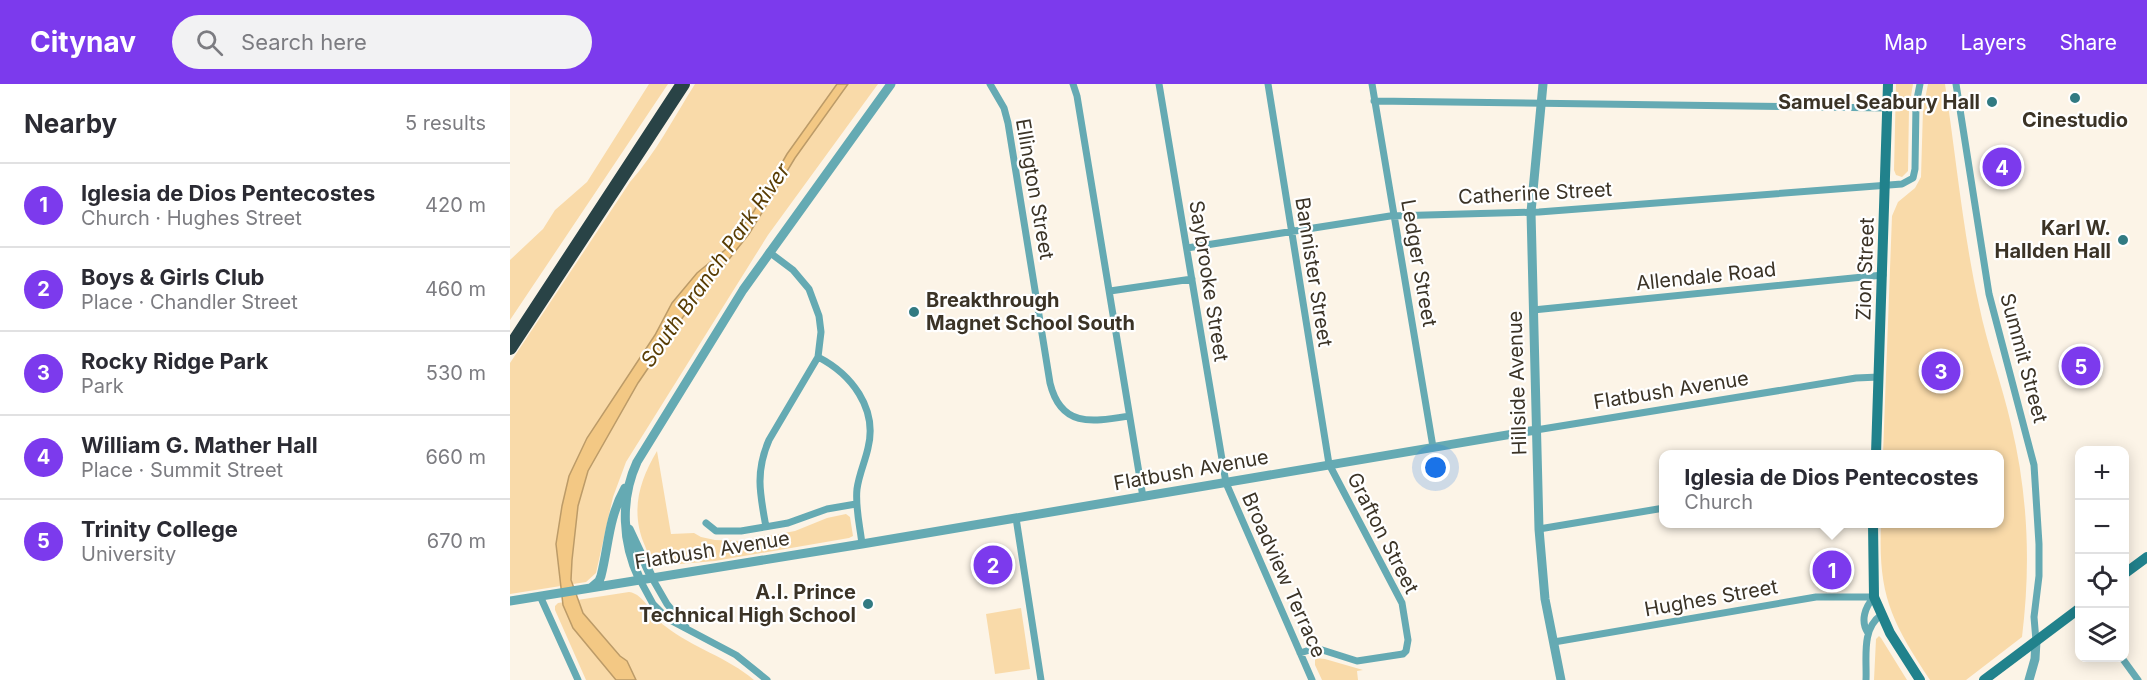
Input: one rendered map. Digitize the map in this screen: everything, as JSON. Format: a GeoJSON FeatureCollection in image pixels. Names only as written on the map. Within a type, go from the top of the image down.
{"type":"FeatureCollection","features":[{"type":"Feature","properties":{"kind":"highway"},"geometry":{"type":"LineString","coordinates":[[510,335],[675,84]]}},
{"type":"Feature","properties":{"kind":"highway"},"geometry":{"type":"LineString","coordinates":[[510,348],[683,84]]}},
{"type":"Feature","properties":{"kind":"main road","name":"Zion Street"},"geometry":{"type":"LineString","coordinates":[[1876,450],[1888,84]]}},
{"type":"Feature","properties":{"kind":"main road"},"geometry":{"type":"LineString","coordinates":[[1873,528],[1874,597],[1898,647],[1920,680]]}},
{"type":"Feature","properties":{"kind":"main road"},"geometry":{"type":"LineString","coordinates":[[2129,570],[2147,557]]}},
{"type":"Feature","properties":{"kind":"main road"},"geometry":{"type":"LineString","coordinates":[[1984,680],[2075,611]]}},
{"type":"Feature","properties":{"kind":"street"},"geometry":{"type":"LineString","coordinates":[[590,588],[599,581],[601,576],[609,528],[616,506],[637,462],[743,290],[891,84]]}},
{"type":"Feature","properties":{"kind":"street","name":"Ellington Street"},"geometry":{"type":"LineString","coordinates":[[990,84],[1001,101],[1008,123],[1050,383],[1055,399],[1061,409],[1075,418],[1104,420],[1129,416]]}},
{"type":"Feature","properties":{"kind":"street"},"geometry":{"type":"LineString","coordinates":[[1073,84],[1077,96],[1143,497]]}},
{"type":"Feature","properties":{"kind":"street","name":"Saybrooke Street"},"geometry":{"type":"LineString","coordinates":[[1160,84],[1226,483]]}},
{"type":"Feature","properties":{"kind":"street","name":"Bannister Street"},"geometry":{"type":"LineString","coordinates":[[1268,84],[1329,464]]}},
{"type":"Feature","properties":{"kind":"street","name":"Ledger Street"},"geometry":{"type":"LineString","coordinates":[[1372,84],[1433,447]]}},
{"type":"Feature","properties":{"kind":"street","name":"Hillside Avenue"},"geometry":{"type":"LineString","coordinates":[[1543,84],[1531,212],[1536,430],[1539,529],[1545,598],[1561,680]]}},
{"type":"Feature","properties":{"kind":"street","name":"Catherine Street"},"geometry":{"type":"LineString","coordinates":[[1187,248],[1394,216],[1531,212],[1907,183],[1914,174],[1920,84]]}},
{"type":"Feature","properties":{"kind":"street","name":"Summit Street"},"geometry":{"type":"LineString","coordinates":[[1956,84],[1989,294],[2034,465],[2039,544],[2039,576],[2034,617],[2036,641]]}},
{"type":"Feature","properties":{"kind":"street"},"geometry":{"type":"LineString","coordinates":[[1374,102],[1888,108]]}},
{"type":"Feature","properties":{"kind":"street"},"geometry":{"type":"LineString","coordinates":[[766,527],[759,475],[763,452],[818,357],[821,332],[819,316],[809,289],[793,270],[769,252]]}},
{"type":"Feature","properties":{"kind":"street","name":"Allendale Road"},"geometry":{"type":"LineString","coordinates":[[1533,310],[1883,275]]}},
{"type":"Feature","properties":{"kind":"street"},"geometry":{"type":"LineString","coordinates":[[1110,291],[1192,279]]}},
{"type":"Feature","properties":{"kind":"street"},"geometry":{"type":"LineString","coordinates":[[818,357],[844,375],[857,389],[869,420],[869,446],[860,475],[856,504],[862,544]]}},
{"type":"Feature","properties":{"kind":"street","name":"Flatbush Avenue"},"geometry":{"type":"LineString","coordinates":[[510,601],[1536,430],[1856,378],[1879,377]]}},
{"type":"Feature","properties":{"kind":"street","name":"Grafton Street"},"geometry":{"type":"LineString","coordinates":[[1300,654],[1316,648],[1361,661],[1398,655],[1406,651],[1408,645],[1402,603],[1329,464]]}},
{"type":"Feature","properties":{"kind":"street","name":"Broadview Terrace"},"geometry":{"type":"LineString","coordinates":[[1226,483],[1312,680]]}},
{"type":"Feature","properties":{"kind":"street"},"geometry":{"type":"LineString","coordinates":[[628,484],[626,504],[628,548],[639,580],[659,612],[674,623],[736,655],[768,680]]}},
{"type":"Feature","properties":{"kind":"street"},"geometry":{"type":"LineString","coordinates":[[706,523],[716,531],[722,532],[766,527],[856,504]]}},
{"type":"Feature","properties":{"kind":"street"},"geometry":{"type":"LineString","coordinates":[[1539,529],[1659,509]]}},
{"type":"Feature","properties":{"kind":"street"},"geometry":{"type":"LineString","coordinates":[[1016,518],[1041,680]]}},
{"type":"Feature","properties":{"kind":"street"},"geometry":{"type":"LineString","coordinates":[[626,523],[667,604],[688,629]]}},
{"type":"Feature","properties":{"kind":"street"},"geometry":{"type":"LineString","coordinates":[[540,596],[578,680]]}},
{"type":"Feature","properties":{"kind":"street","name":"Hughes Street"},"geometry":{"type":"LineString","coordinates":[[1554,642],[1816,597],[1874,597]]}},
{"type":"Feature","properties":{"kind":"street"},"geometry":{"type":"LineString","coordinates":[[1868,633],[1864,628],[1865,611],[1874,597]]}},
{"type":"Feature","properties":{"kind":"street"},"geometry":{"type":"LineString","coordinates":[[1866,680],[1868,633],[1872,623],[1881,615]]}},
{"type":"Feature","properties":{"kind":"street"},"geometry":{"type":"LineString","coordinates":[[2029,680],[2035,659],[2036,641]]}},
{"type":"Feature","properties":{"kind":"street"},"geometry":{"type":"LineString","coordinates":[[2125,662],[2138,680]]}},
{"type":"Feature","properties":{"kind":"shaded area"},"geometry":{"type":"Polygon","coordinates":[[[649,84],[668,84],[510,320],[510,260],[543,229],[555,210],[587,182],[649,84]]]}},
{"type":"Feature","properties":{"kind":"shaded area"},"geometry":{"type":"Polygon","coordinates":[[[695,84],[878,84],[768,235],[626,462],[613,497],[596,573],[586,582],[510,594],[510,363],[630,182],[656,147],[695,84]]]}},
{"type":"Feature","properties":{"kind":"shaded area"},"geometry":{"type":"Polygon","coordinates":[[[1896,84],[1913,84],[1909,108],[1908,171],[1902,177],[1896,175],[1894,170],[1896,84]]]}},
{"type":"Feature","properties":{"kind":"shaded area"},"geometry":{"type":"Polygon","coordinates":[[[1928,84],[1945,84],[1973,278],[2017,450],[2024,503],[2027,556],[2022,637],[1966,680],[1930,680],[1905,641],[1897,623],[1885,589],[1882,570],[1881,528],[2004,528],[2004,450],[1883,450],[1892,216],[1898,202],[1915,188],[1921,177],[1923,109],[1928,84]]]}},
{"type":"Feature","properties":{"kind":"shaded area"},"geometry":{"type":"Polygon","coordinates":[[[657,451],[671,534],[694,533],[715,540],[740,541],[795,531],[827,518],[846,514],[850,517],[853,536],[715,561],[657,566],[649,555],[640,533],[637,509],[641,485],[657,451]]]}},
{"type":"Feature","properties":{"kind":"shaded area"},"geometry":{"type":"Polygon","coordinates":[[[629,592],[640,597],[660,622],[676,634],[733,665],[754,680],[586,680],[555,606],[558,603],[629,592]]]}},
{"type":"Feature","properties":{"kind":"shaded area"},"geometry":{"type":"Polygon","coordinates":[[[1021,608],[1030,669],[995,674],[986,614],[1021,608]]]}},
{"type":"Feature","properties":{"kind":"shaded area"},"geometry":{"type":"Polygon","coordinates":[[[1879,636],[1907,680],[1874,680],[1876,639],[1879,636]]]}},
{"type":"Feature","properties":{"kind":"shaded area"},"geometry":{"type":"Polygon","coordinates":[[[1315,658],[1363,670],[1357,671],[1358,680],[1322,680],[1315,665],[1315,658]]]}},
{"type":"Feature","properties":{"kind":"water","name":"South Branch Park River"},"geometry":{"type":"Polygon","coordinates":[[[837,84],[848,84],[795,158],[749,234],[683,317],[638,383],[588,471],[578,506],[571,580],[583,613],[627,661],[636,680],[616,680],[573,628],[563,605],[556,544],[569,476],[587,438],[655,335],[672,303],[697,273],[725,250],[754,211],[787,154],[837,84]]]}},
{"type":"Feature","properties":{"kind":"place","name":"Cinestudio"},"geometry":{"type":"Point","coordinates":[2075,98]}},
{"type":"Feature","properties":{"kind":"place","name":"Samuel Seabury Hall"},"geometry":{"type":"Point","coordinates":[1992,102]}},
{"type":"Feature","properties":{"kind":"place","name":"William G. Mather Hall"},"geometry":{"type":"Point","coordinates":[2002,167]}},
{"type":"Feature","properties":{"kind":"place","name":"Karl W. Hallden Hall"},"geometry":{"type":"Point","coordinates":[2123,240]}},
{"type":"Feature","properties":{"kind":"place","name":"Breakthrough Magnet School South"},"geometry":{"type":"Point","coordinates":[914,312]}},
{"type":"Feature","properties":{"kind":"place","name":"Trinity College"},"geometry":{"type":"Point","coordinates":[2081,366]}},
{"type":"Feature","properties":{"kind":"place","name":"Rocky Ridge Park"},"geometry":{"type":"Point","coordinates":[1941,371]}},
{"type":"Feature","properties":{"kind":"place","name":"Boys & Girls Club"},"geometry":{"type":"Point","coordinates":[993,565]}},
{"type":"Feature","properties":{"kind":"place","name":"Iglesia de Dios Pentecostes"},"geometry":{"type":"Point","coordinates":[1832,570]}},
{"type":"Feature","properties":{"kind":"place","name":"A.I. Prince Technical High School"},"geometry":{"type":"Point","coordinates":[868,604]}}]}
